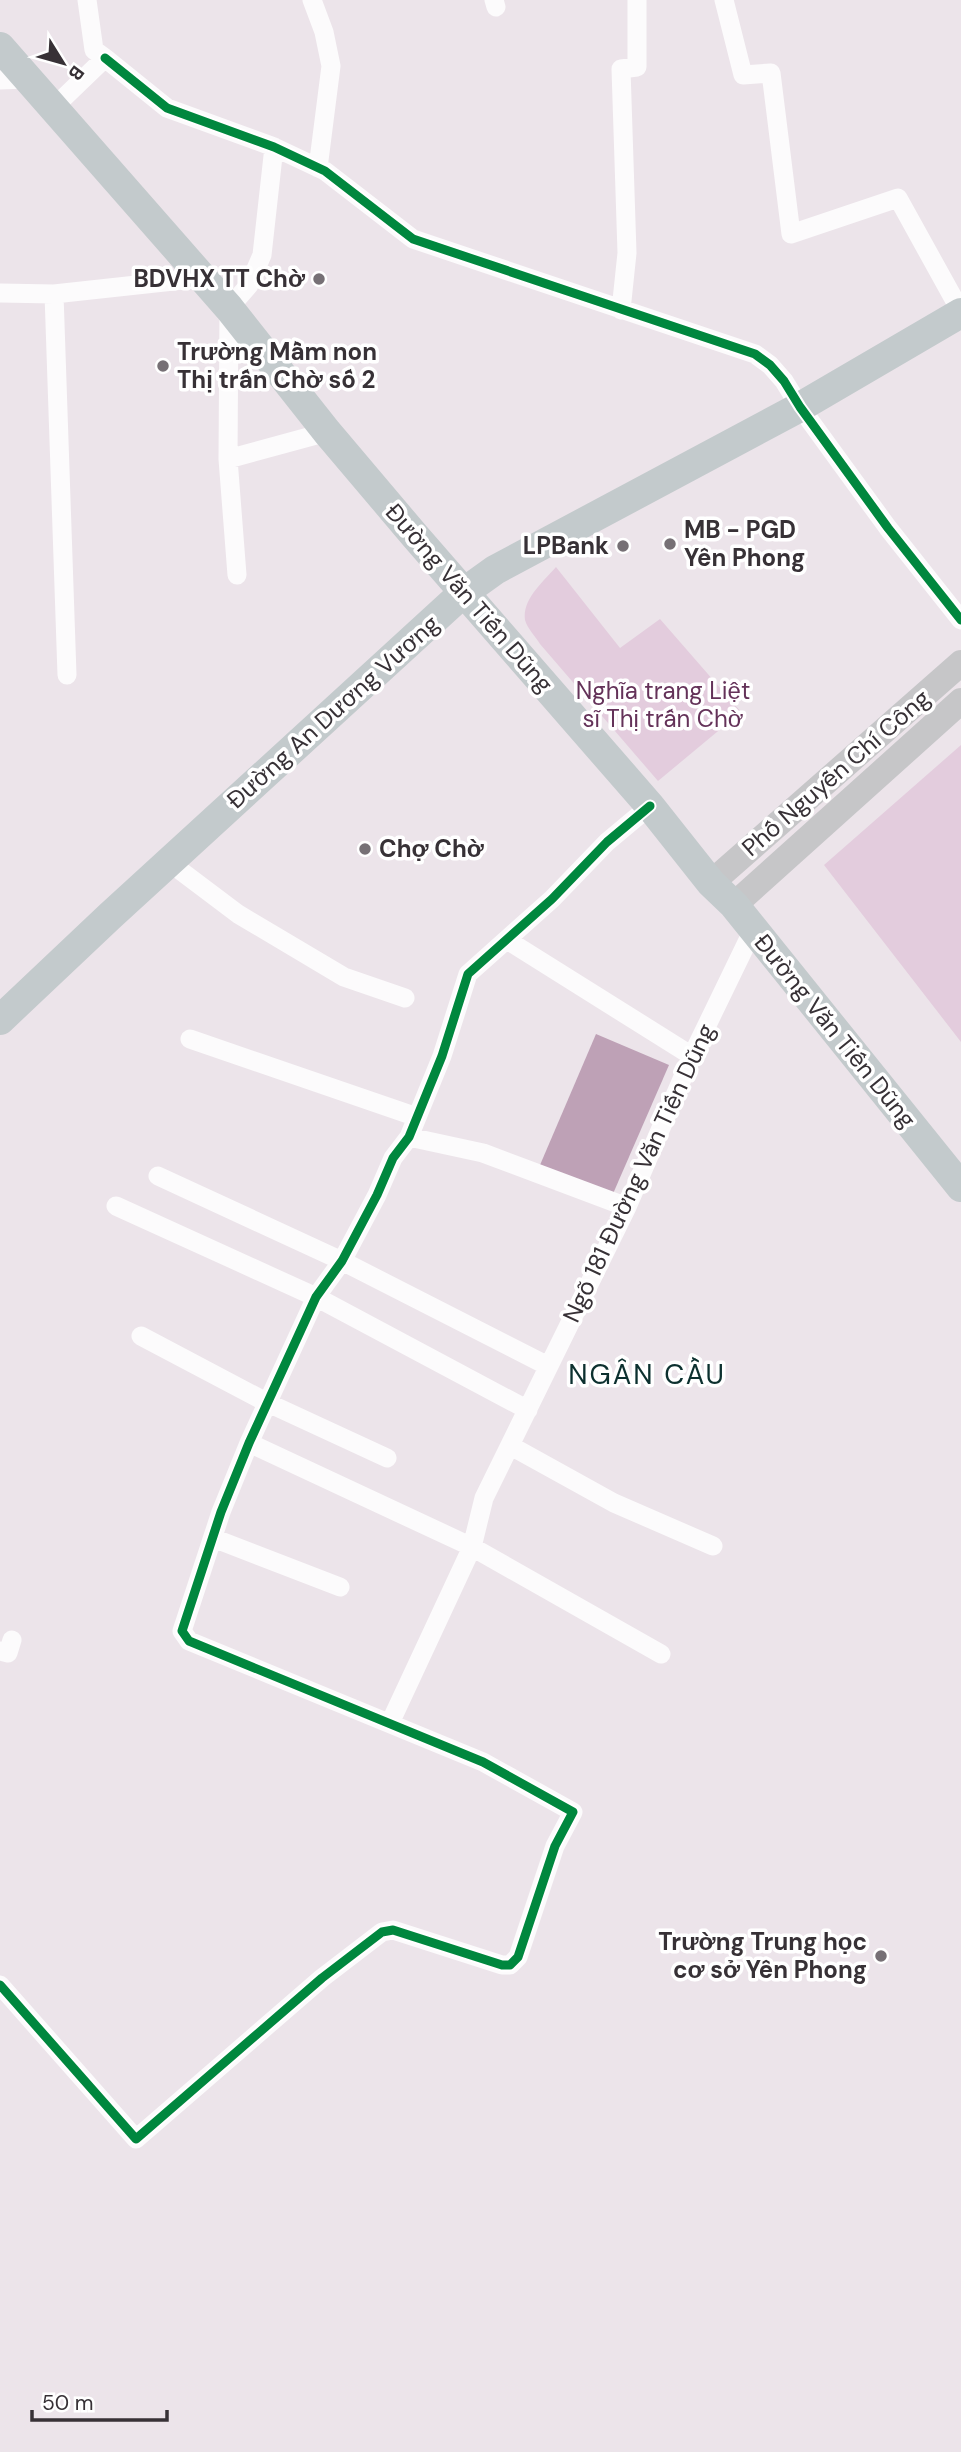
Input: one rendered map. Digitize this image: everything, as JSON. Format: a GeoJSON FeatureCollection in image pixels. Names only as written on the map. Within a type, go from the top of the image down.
{"type":"FeatureCollection","features":[{"type":"Feature","properties":{"kind":"main road","name":"Đường Văn Tiến Dũng"},"geometry":{"type":"LineString","coordinates":[[0,47],[13,79],[52,108],[229,308],[327,432],[463,593],[650,806],[711,883],[734,905],[961,1187]]}},
{"type":"Feature","properties":{"kind":"main road","name":"Đường An Dương Vương"},"geometry":{"type":"LineString","coordinates":[[0,1020],[463,593],[495,570],[800,407],[961,313]]}},
{"type":"Feature","properties":{"kind":"street"},"geometry":{"type":"LineString","coordinates":[[87,0],[94,50],[167,108],[274,147],[318,168],[413,239],[755,354],[784,380],[800,407],[888,528],[961,620]]}},
{"type":"Feature","properties":{"kind":"street"},"geometry":{"type":"LineString","coordinates":[[312,0],[324,32],[331,66],[318,168]]}},
{"type":"Feature","properties":{"kind":"street"},"geometry":{"type":"LineString","coordinates":[[621,310],[627,253],[621,69],[637,67],[636,0]]}},
{"type":"Feature","properties":{"kind":"street"},"geometry":{"type":"LineString","coordinates":[[724,0],[743,75],[771,73],[791,234],[898,198],[961,313]]}},
{"type":"Feature","properties":{"kind":"street"},"geometry":{"type":"LineString","coordinates":[[52,108],[104,58]]}},
{"type":"Feature","properties":{"kind":"street"},"geometry":{"type":"LineString","coordinates":[[237,575],[228,459],[229,308],[249,285],[262,256],[274,147]]}},
{"type":"Feature","properties":{"kind":"street"},"geometry":{"type":"LineString","coordinates":[[0,293],[54,294],[201,278]]}},
{"type":"Feature","properties":{"kind":"street"},"geometry":{"type":"LineString","coordinates":[[54,294],[67,675]]}},
{"type":"Feature","properties":{"kind":"street"},"geometry":{"type":"LineString","coordinates":[[228,459],[327,432]]}},
{"type":"Feature","properties":{"kind":"street","name":"Phố Nguyễn Chí Công"},"geometry":{"type":"LineString","coordinates":[[711,883],[961,663]]}},
{"type":"Feature","properties":{"kind":"street","name":"Phố Nguyễn Chí Công"},"geometry":{"type":"LineString","coordinates":[[734,905],[961,701]]}},
{"type":"Feature","properties":{"kind":"street"},"geometry":{"type":"LineString","coordinates":[[0,1985],[136,2139],[322,1978],[382,1932],[393,1930],[502,1965],[514,1963],[518,1957],[555,1846],[573,1812],[483,1762],[189,1641],[182,1631],[249,1443],[316,1297],[342,1262],[393,1158],[409,1136],[442,1056],[468,974],[507,940],[607,842],[650,806]]}},
{"type":"Feature","properties":{"kind":"street"},"geometry":{"type":"LineString","coordinates":[[169,862],[238,914],[344,977],[405,998]]}},
{"type":"Feature","properties":{"kind":"street","name":"Ngõ 181 Đường Văn Tiến Dũng"},"geometry":{"type":"LineString","coordinates":[[390,1723],[472,1547],[484,1498],[627,1207],[692,1056],[753,930]]}},
{"type":"Feature","properties":{"kind":"street"},"geometry":{"type":"LineString","coordinates":[[507,940],[692,1056]]}},
{"type":"Feature","properties":{"kind":"street"},"geometry":{"type":"LineString","coordinates":[[190,1039],[417,1117]]}},
{"type":"Feature","properties":{"kind":"street"},"geometry":{"type":"LineString","coordinates":[[409,1136],[483,1153],[627,1207]]}},
{"type":"Feature","properties":{"kind":"street"},"geometry":{"type":"LineString","coordinates":[[158,1176],[342,1262],[548,1367]]}},
{"type":"Feature","properties":{"kind":"street"},"geometry":{"type":"LineString","coordinates":[[116,1206],[316,1297],[528,1410]]}},
{"type":"Feature","properties":{"kind":"street"},"geometry":{"type":"LineString","coordinates":[[141,1336],[268,1403],[387,1458]]}},
{"type":"Feature","properties":{"kind":"street"},"geometry":{"type":"LineString","coordinates":[[249,1443],[472,1547],[661,1654]]}},
{"type":"Feature","properties":{"kind":"street"},"geometry":{"type":"LineString","coordinates":[[511,1446],[614,1503],[713,1546]]}},
{"type":"Feature","properties":{"kind":"street"},"geometry":{"type":"LineString","coordinates":[[213,1538],[340,1587]]}},
{"type":"Feature","properties":{"kind":"green space","name":"Nghĩa trang Liệt sĩ Thị trấn Chờ"},"geometry":{"type":"Polygon","coordinates":[[[556,567],[620,648],[660,619],[741,712],[658,781],[540,644],[526,623],[525,612],[530,598],[556,567]]]}},
{"type":"Feature","properties":{"kind":"green space"},"geometry":{"type":"Polygon","coordinates":[[[961,745],[961,1042],[824,865],[961,745]]]}},
{"type":"Feature","properties":{"kind":"shaded area"},"geometry":{"type":"Polygon","coordinates":[[[596,1034],[669,1065],[612,1196],[540,1165],[596,1034]]]}},
{"type":"Feature","properties":{"kind":"cycle path"},"geometry":{"type":"LineString","coordinates":[[105,58],[167,108],[274,147],[325,171],[413,239],[755,354],[770,365],[784,381],[888,528],[961,620]]}},
{"type":"Feature","properties":{"kind":"cycle path"},"geometry":{"type":"LineString","coordinates":[[0,1985],[136,2139],[322,1978],[382,1932],[393,1930],[502,1965],[510,1965],[518,1957],[555,1846],[573,1812],[483,1762],[189,1641],[182,1631],[221,1512],[249,1443],[316,1297],[342,1261],[393,1158],[409,1137],[442,1056],[468,974],[552,899],[607,842],[650,806]]}},
{"type":"Feature","properties":{"kind":"place","name":"BDVHX TT Chờ"},"geometry":{"type":"Point","coordinates":[319,279]}},
{"type":"Feature","properties":{"kind":"place","name":"Trường Mầm non Thị trấn Chờ số 2"},"geometry":{"type":"Point","coordinates":[163,366]}},
{"type":"Feature","properties":{"kind":"place","name":"MB - PGD Yên Phong"},"geometry":{"type":"Point","coordinates":[670,544]}},
{"type":"Feature","properties":{"kind":"place","name":"LPBank"},"geometry":{"type":"Point","coordinates":[623,546]}},
{"type":"Feature","properties":{"kind":"place","name":"Chợ Chờ"},"geometry":{"type":"Point","coordinates":[365,849]}},
{"type":"Feature","properties":{"kind":"place","name":"Trường Trung học cơ sở Yên Phong"},"geometry":{"type":"Point","coordinates":[881,1956]}},
{"type":"Feature","properties":{"kind":"district","name":"NGÂN CẦU"},"geometry":{"type":"Point","coordinates":[647,1374]}}]}
